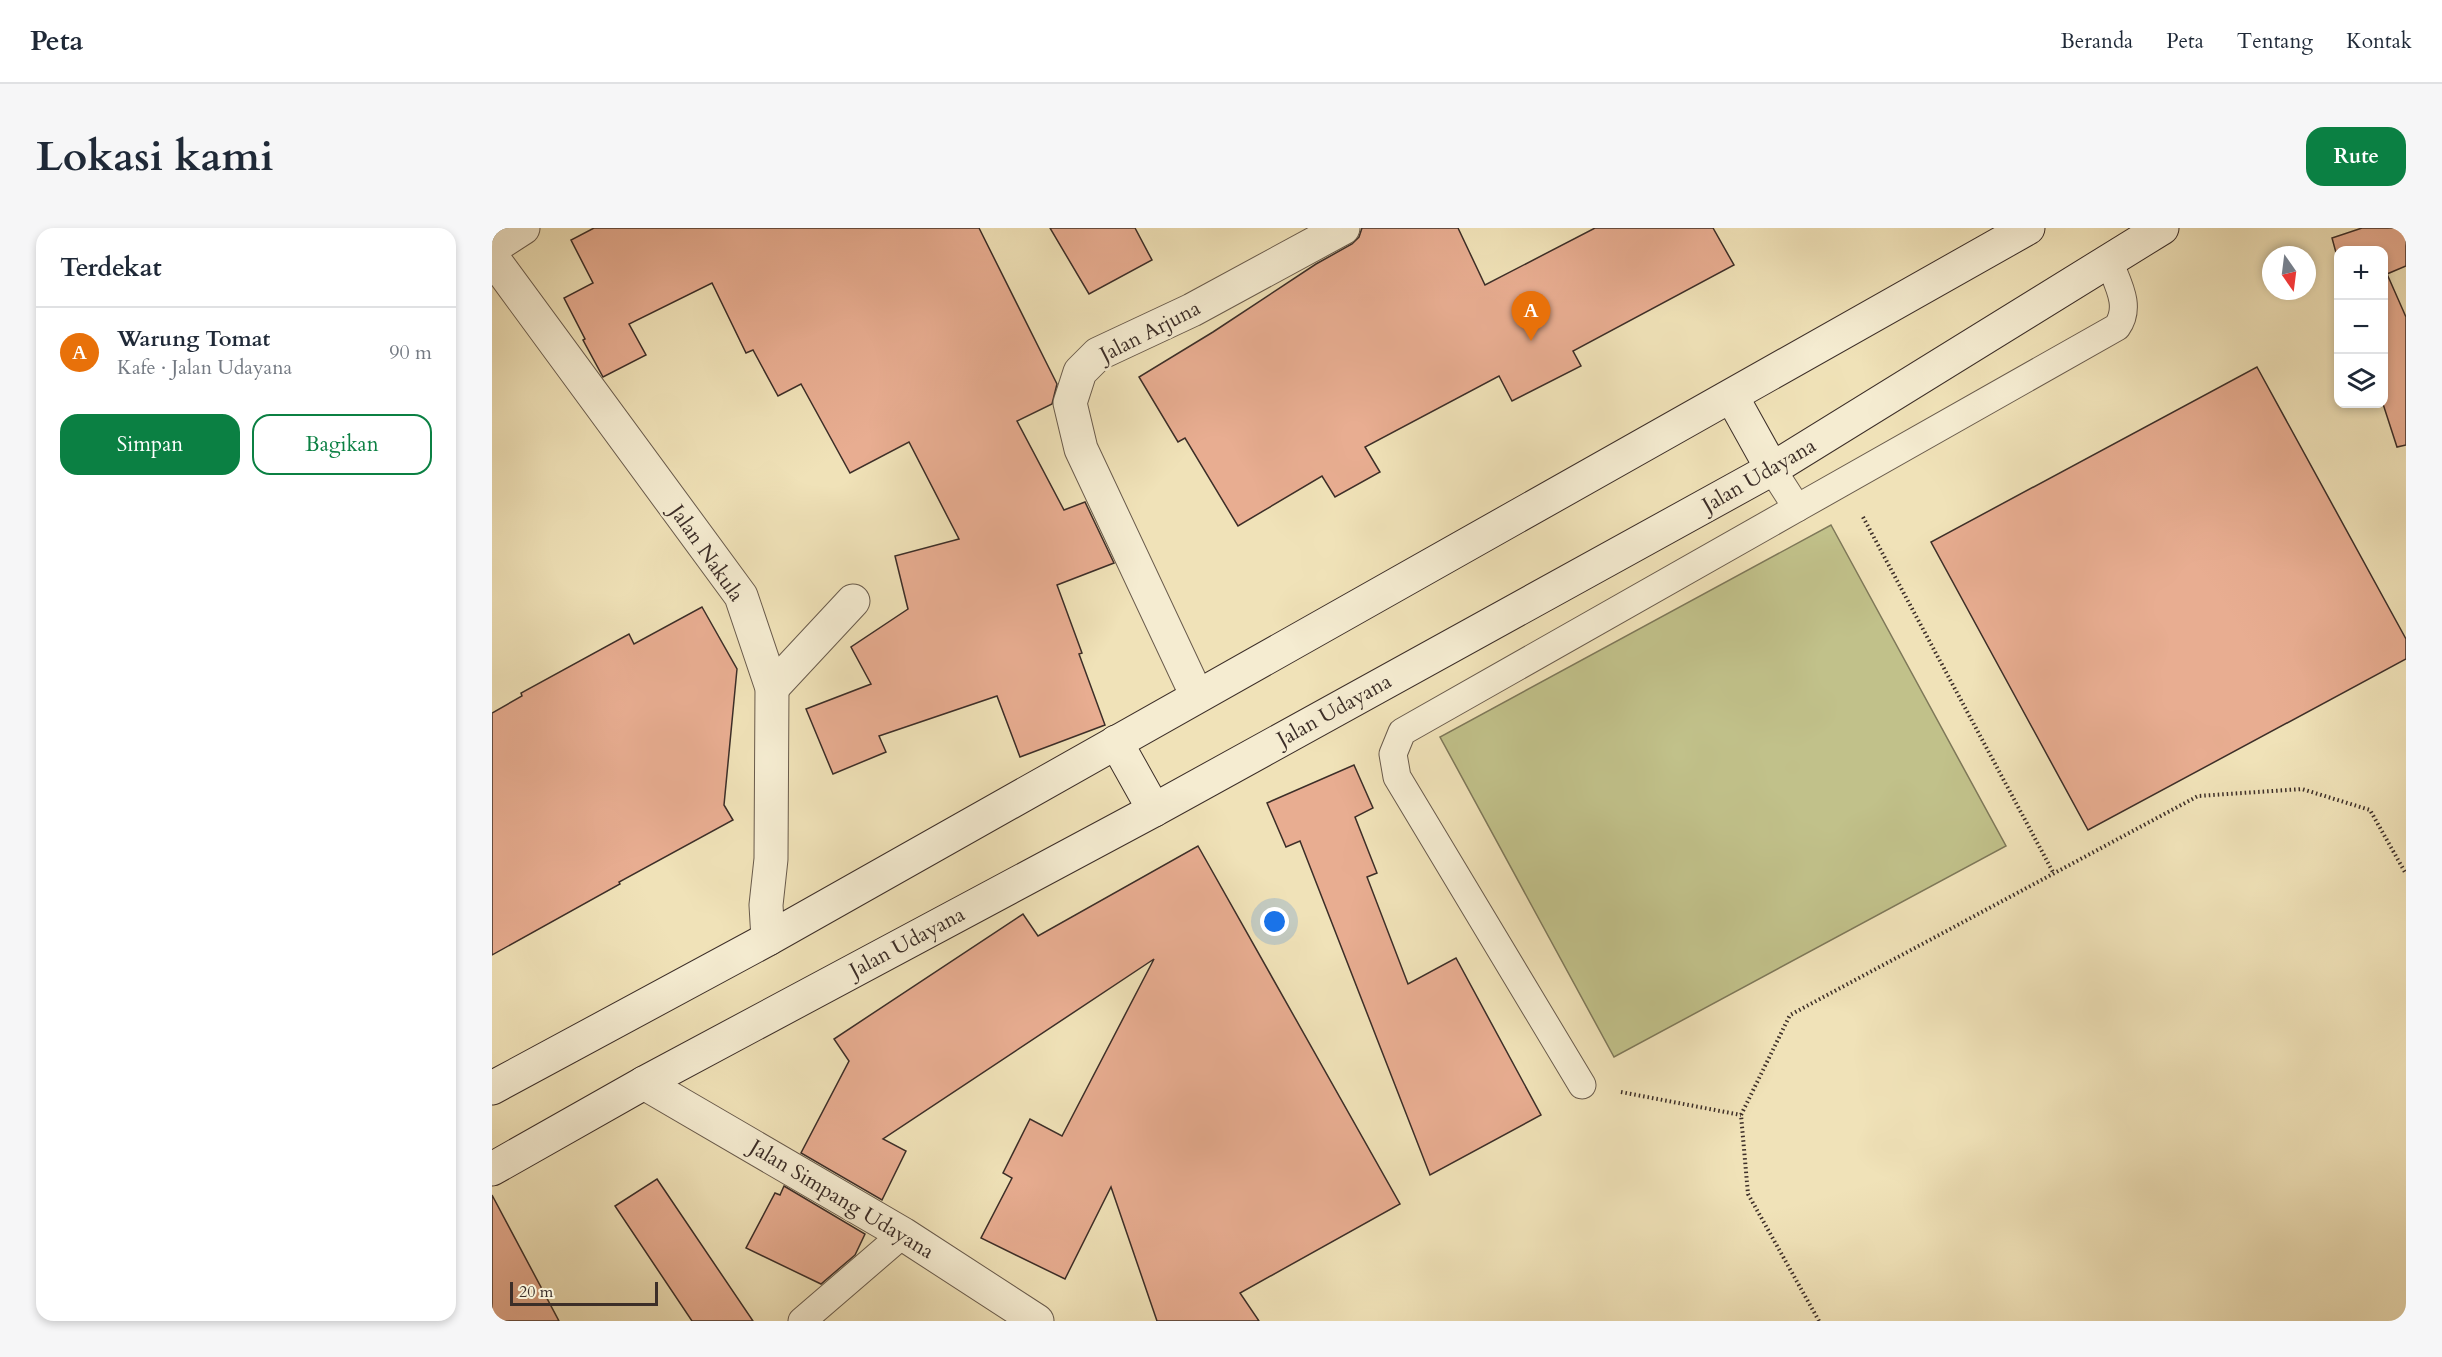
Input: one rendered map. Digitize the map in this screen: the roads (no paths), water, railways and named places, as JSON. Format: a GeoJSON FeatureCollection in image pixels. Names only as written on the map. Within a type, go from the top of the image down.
{"type":"FeatureCollection","features":[{"type":"Feature","properties":{"kind":"street"},"geometry":{"type":"LineString","coordinates":[[492,249],[523,228]]}},
{"type":"Feature","properties":{"kind":"street","name":"Jalan Arjuna"},"geometry":{"type":"LineString","coordinates":[[1197,696],[1081,449],[1070,403],[1080,372],[1098,354],[1192,310],[1343,228]]}},
{"type":"Feature","properties":{"kind":"street"},"geometry":{"type":"LineString","coordinates":[[492,1088],[768,939],[2028,228]]}},
{"type":"Feature","properties":{"kind":"street","name":"Jalan Udayana"},"geometry":{"type":"LineString","coordinates":[[492,1169],[644,1083],[1154,810],[1772,469],[2162,228]]}},
{"type":"Feature","properties":{"kind":"street","name":"Jalan Nakula"},"geometry":{"type":"LineString","coordinates":[[492,257],[741,596],[772,688],[771,859],[766,905],[768,939]]}},
{"type":"Feature","properties":{"kind":"street"},"geometry":{"type":"LineString","coordinates":[[1732,397],[1772,469]]}},
{"type":"Feature","properties":{"kind":"street"},"geometry":{"type":"LineString","coordinates":[[772,688],[853,601]]}},
{"type":"Feature","properties":{"kind":"street"},"geometry":{"type":"LineString","coordinates":[[1116,742],[1154,810]]}},
{"type":"Feature","properties":{"kind":"street","name":"Jalan Simpang Udayana"},"geometry":{"type":"LineString","coordinates":[[644,1083],[903,1234],[1037,1321]]}},
{"type":"Feature","properties":{"kind":"lane"},"geometry":{"type":"LineString","coordinates":[[1582,1085],[1397,777],[1393,754],[1402,732],[2117,327],[2124,318],[2125,305],[2109,261]]}},
{"type":"Feature","properties":{"kind":"lane"},"geometry":{"type":"LineString","coordinates":[[1772,469],[1797,508]]}},
{"type":"Feature","properties":{"kind":"lane"},"geometry":{"type":"LineString","coordinates":[[802,1321],[903,1234]]}},
{"type":"Feature","properties":{"kind":"place","name":"Warung Tomat"},"geometry":{"type":"Point","coordinates":[1531,341]}}]}
